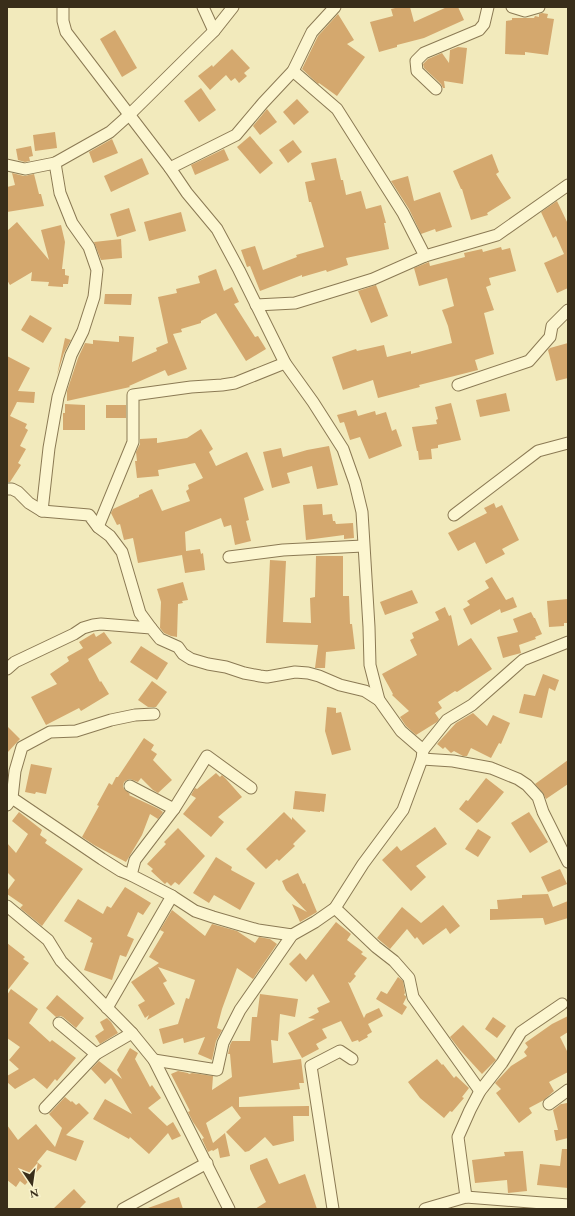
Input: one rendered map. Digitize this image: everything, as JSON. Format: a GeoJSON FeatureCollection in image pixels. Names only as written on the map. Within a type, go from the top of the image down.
{"type":"FeatureCollection","features":[{"type":"Feature","properties":{"kind":"street"},"geometry":{"type":"LineString","coordinates":[[63,7],[63,21],[66,32],[170,168],[187,193],[218,229],[285,363],[313,402],[343,449],[355,483],[362,512],[363,546],[370,627],[370,665],[379,700],[401,731],[422,754],[491,768],[518,778],[527,785],[538,797],[543,812],[568,862]]}},
{"type":"Feature","properties":{"kind":"street"},"geometry":{"type":"LineString","coordinates":[[203,7],[214,32]]}},
{"type":"Feature","properties":{"kind":"street"},"geometry":{"type":"LineString","coordinates":[[7,165],[25,169],[55,163],[110,132],[214,32],[233,7]]}},
{"type":"Feature","properties":{"kind":"street"},"geometry":{"type":"LineString","coordinates":[[170,168],[236,135],[293,71],[312,32],[335,7]]}},
{"type":"Feature","properties":{"kind":"street"},"geometry":{"type":"LineString","coordinates":[[436,89],[417,71],[416,62],[424,53],[479,30],[484,24],[488,7]]}},
{"type":"Feature","properties":{"kind":"street"},"geometry":{"type":"LineString","coordinates":[[512,7],[526,11],[539,7]]}},
{"type":"Feature","properties":{"kind":"street"},"geometry":{"type":"LineString","coordinates":[[293,71],[337,109],[403,213],[425,256]]}},
{"type":"Feature","properties":{"kind":"street"},"geometry":{"type":"LineString","coordinates":[[42,511],[49,448],[58,397],[71,355],[83,331],[94,296],[97,270],[89,247],[72,223],[60,193],[55,163]]}},
{"type":"Feature","properties":{"kind":"street"},"geometry":{"type":"LineString","coordinates":[[256,305],[295,303],[372,279],[425,256],[497,235],[568,185]]}},
{"type":"Feature","properties":{"kind":"street"},"geometry":{"type":"LineString","coordinates":[[458,385],[529,361],[550,337],[552,326],[568,310]]}},
{"type":"Feature","properties":{"kind":"street"},"geometry":{"type":"LineString","coordinates":[[98,526],[133,442],[133,395],[235,383],[285,363]]}},
{"type":"Feature","properties":{"kind":"street"},"geometry":{"type":"LineString","coordinates":[[454,515],[538,451],[568,442]]}},
{"type":"Feature","properties":{"kind":"street"},"geometry":{"type":"LineString","coordinates":[[7,489],[12,489],[18,492],[29,503],[42,511],[89,515],[98,526],[110,536],[122,552],[140,613],[160,639],[178,647],[183,654],[191,659],[267,677],[295,672],[308,673],[340,685],[365,691],[379,700]]}},
{"type":"Feature","properties":{"kind":"street"},"geometry":{"type":"LineString","coordinates":[[229,557],[283,550],[363,546]]}},
{"type":"Feature","properties":{"kind":"street"},"geometry":{"type":"LineString","coordinates":[[126,626],[140,613]]}},
{"type":"Feature","properties":{"kind":"street"},"geometry":{"type":"LineString","coordinates":[[7,669],[15,662],[74,634],[83,628],[93,625],[100,624],[151,628]]}},
{"type":"Feature","properties":{"kind":"street"},"geometry":{"type":"LineString","coordinates":[[154,1060],[217,1070],[223,1043],[240,1010],[292,935],[315,922],[335,908],[362,864],[403,810],[422,754],[446,720],[472,705],[523,660],[568,642]]}},
{"type":"Feature","properties":{"kind":"street"},"geometry":{"type":"LineString","coordinates":[[154,714],[135,715],[76,730],[50,732],[22,747],[9,801],[121,871],[172,896],[195,911],[258,930],[292,935]]}},
{"type":"Feature","properties":{"kind":"street"},"geometry":{"type":"LineString","coordinates":[[131,875],[135,860],[174,809],[206,756],[251,788]]}},
{"type":"Feature","properties":{"kind":"street"},"geometry":{"type":"LineString","coordinates":[[130,786],[174,809]]}},
{"type":"Feature","properties":{"kind":"street"},"geometry":{"type":"LineString","coordinates":[[107,1008],[172,896]]}},
{"type":"Feature","properties":{"kind":"street"},"geometry":{"type":"LineString","coordinates":[[7,906],[48,940],[61,961],[132,1033],[154,1060],[229,1209]]}},
{"type":"Feature","properties":{"kind":"street"},"geometry":{"type":"LineString","coordinates":[[335,908],[376,947],[394,960],[409,978],[412,998],[480,1091]]}},
{"type":"Feature","properties":{"kind":"street"},"geometry":{"type":"LineString","coordinates":[[466,1197],[458,1137],[470,1110],[480,1091],[502,1063],[521,1032],[562,1004]]}},
{"type":"Feature","properties":{"kind":"street"},"geometry":{"type":"LineString","coordinates":[[59,1024],[96,1054]]}},
{"type":"Feature","properties":{"kind":"street"},"geometry":{"type":"LineString","coordinates":[[45,1108],[96,1054],[132,1033]]}},
{"type":"Feature","properties":{"kind":"street"},"geometry":{"type":"LineString","coordinates":[[333,1209],[311,1066],[340,1050],[352,1059]]}},
{"type":"Feature","properties":{"kind":"street"},"geometry":{"type":"LineString","coordinates":[[549,1104],[568,1090]]}},
{"type":"Feature","properties":{"kind":"street"},"geometry":{"type":"LineString","coordinates":[[123,1209],[207,1163]]}},
{"type":"Feature","properties":{"kind":"street"},"geometry":{"type":"LineString","coordinates":[[432,1208],[466,1197],[568,1205]]}},
{"type":"Feature","properties":{"kind":"building"},"geometry":{"type":"Polygon","coordinates":[[[410,7],[414,22],[447,7],[458,7],[464,20],[424,38],[397,45],[397,47],[379,52],[370,22],[393,16],[391,9],[410,7]]]}},
{"type":"Feature","properties":{"kind":"building"},"geometry":{"type":"Polygon","coordinates":[[[338,14],[354,40],[347,44],[365,57],[337,96],[319,83],[318,84],[302,69],[318,36],[338,14]]]}},
{"type":"Feature","properties":{"kind":"building"},"geometry":{"type":"Polygon","coordinates":[[[539,14],[548,14],[547,18],[554,19],[548,55],[525,52],[525,55],[505,54],[506,21],[512,20],[512,18],[539,17],[539,14]]]}},
{"type":"Feature","properties":{"kind":"building"},"geometry":{"type":"Polygon","coordinates":[[[115,30],[137,68],[122,77],[100,39],[115,30]]]}},
{"type":"Feature","properties":{"kind":"building"},"geometry":{"type":"Polygon","coordinates":[[[458,47],[467,48],[463,84],[444,81],[445,88],[443,88],[441,84],[424,68],[423,64],[428,59],[442,53],[449,63],[450,50],[458,47]]]}},
{"type":"Feature","properties":{"kind":"building"},"geometry":{"type":"Polygon","coordinates":[[[232,49],[250,68],[244,73],[247,76],[239,83],[235,78],[231,81],[226,75],[210,90],[198,76],[212,65],[213,67],[232,49]]]}},
{"type":"Feature","properties":{"kind":"building"},"geometry":{"type":"Polygon","coordinates":[[[201,88],[216,110],[199,122],[184,101],[201,88]]]}},
{"type":"Feature","properties":{"kind":"building"},"geometry":{"type":"Polygon","coordinates":[[[297,99],[309,112],[294,125],[283,112],[297,99]]]}},
{"type":"Feature","properties":{"kind":"building"},"geometry":{"type":"Polygon","coordinates":[[[267,109],[277,122],[260,135],[253,126],[267,109]]]}},
{"type":"Feature","properties":{"kind":"building"},"geometry":{"type":"Polygon","coordinates":[[[55,132],[57,148],[35,151],[33,135],[55,132]]]}},
{"type":"Feature","properties":{"kind":"building"},"geometry":{"type":"Polygon","coordinates":[[[250,136],[273,163],[260,174],[237,147],[250,136]]]}},
{"type":"Feature","properties":{"kind":"building"},"geometry":{"type":"Polygon","coordinates":[[[112,139],[118,153],[93,163],[89,152],[112,139]]]}},
{"type":"Feature","properties":{"kind":"building"},"geometry":{"type":"Polygon","coordinates":[[[293,140],[302,152],[288,163],[279,150],[293,140]]]}},
{"type":"Feature","properties":{"kind":"building"},"geometry":{"type":"Polygon","coordinates":[[[31,146],[33,156],[29,157],[30,161],[25,162],[18,160],[16,149],[31,146]]]}},
{"type":"Feature","properties":{"kind":"building"},"geometry":{"type":"Polygon","coordinates":[[[224,149],[229,160],[195,175],[191,165],[224,149]]]}},
{"type":"Feature","properties":{"kind":"building"},"geometry":{"type":"Polygon","coordinates":[[[492,154],[499,172],[496,174],[511,198],[487,213],[488,215],[471,220],[462,189],[453,171],[492,154]]]}},
{"type":"Feature","properties":{"kind":"building"},"geometry":{"type":"Polygon","coordinates":[[[142,158],[149,174],[111,192],[104,176],[142,158]]]}},
{"type":"Feature","properties":{"kind":"building"},"geometry":{"type":"Polygon","coordinates":[[[336,158],[346,195],[361,191],[366,209],[381,205],[386,223],[384,223],[389,249],[346,258],[348,265],[327,272],[326,270],[302,277],[302,275],[260,291],[250,266],[247,267],[241,250],[255,246],[263,270],[297,257],[296,255],[324,247],[311,202],[309,202],[305,182],[315,180],[311,163],[336,158]]]}},
{"type":"Feature","properties":{"kind":"building"},"geometry":{"type":"Polygon","coordinates":[[[12,173],[24,176],[34,174],[44,206],[7,212],[7,187],[15,185],[12,173]]]}},
{"type":"Feature","properties":{"kind":"building"},"geometry":{"type":"Polygon","coordinates":[[[408,176],[414,201],[440,192],[452,227],[436,232],[435,229],[421,234],[409,209],[391,181],[408,176]]]}},
{"type":"Feature","properties":{"kind":"building"},"geometry":{"type":"Polygon","coordinates":[[[557,201],[568,224],[568,288],[557,293],[544,263],[564,254],[556,236],[553,238],[541,212],[557,201]]]}},
{"type":"Feature","properties":{"kind":"building"},"geometry":{"type":"Polygon","coordinates":[[[129,208],[136,231],[117,237],[110,214],[129,208]]]}},
{"type":"Feature","properties":{"kind":"building"},"geometry":{"type":"Polygon","coordinates":[[[181,212],[186,231],[149,241],[144,222],[181,212]]]}},
{"type":"Feature","properties":{"kind":"building"},"geometry":{"type":"Polygon","coordinates":[[[17,222],[49,260],[41,230],[61,225],[65,242],[62,269],[65,269],[65,275],[69,276],[68,284],[63,284],[63,287],[48,286],[49,282],[31,281],[32,272],[10,285],[7,280],[7,231],[17,222]]]}},
{"type":"Feature","properties":{"kind":"building"},"geometry":{"type":"Polygon","coordinates":[[[121,239],[122,258],[101,260],[94,242],[121,239]]]}},
{"type":"Feature","properties":{"kind":"building"},"geometry":{"type":"Polygon","coordinates":[[[501,247],[502,250],[510,248],[516,271],[489,278],[491,285],[486,287],[494,310],[484,313],[494,354],[475,360],[478,370],[419,385],[420,387],[378,398],[373,380],[343,390],[332,357],[356,349],[357,351],[384,345],[387,357],[411,351],[411,354],[452,343],[442,310],[454,306],[447,278],[419,286],[414,268],[429,262],[430,266],[465,257],[464,253],[482,249],[483,252],[501,247]]]}},
{"type":"Feature","properties":{"kind":"building"},"geometry":{"type":"Polygon","coordinates":[[[216,269],[224,291],[232,287],[239,302],[234,304],[255,337],[258,336],[266,349],[246,361],[216,313],[201,321],[201,323],[181,329],[182,332],[173,334],[187,369],[168,376],[165,370],[129,386],[130,387],[67,401],[67,391],[78,358],[85,343],[93,344],[93,340],[119,342],[119,336],[134,337],[132,362],[157,351],[156,348],[168,343],[158,297],[177,293],[176,289],[200,283],[198,276],[216,269]]]}},
{"type":"Feature","properties":{"kind":"building"},"geometry":{"type":"Polygon","coordinates":[[[376,285],[388,316],[371,323],[358,291],[376,285]]]}},
{"type":"Feature","properties":{"kind":"building"},"geometry":{"type":"Polygon","coordinates":[[[105,294],[132,294],[131,305],[104,304],[105,294]]]}},
{"type":"Feature","properties":{"kind":"building"},"geometry":{"type":"Polygon","coordinates":[[[30,315],[52,328],[43,343],[21,330],[30,315]]]}},
{"type":"Feature","properties":{"kind":"building"},"geometry":{"type":"Polygon","coordinates":[[[65,338],[71,340],[64,353],[57,375],[65,338]]]}},
{"type":"Feature","properties":{"kind":"building"},"geometry":{"type":"Polygon","coordinates":[[[568,343],[568,378],[556,381],[548,350],[550,348],[568,343]]]}},
{"type":"Feature","properties":{"kind":"building"},"geometry":{"type":"Polygon","coordinates":[[[7,356],[30,368],[18,391],[35,392],[34,403],[17,402],[10,416],[27,424],[25,428],[28,430],[20,446],[26,449],[18,463],[21,465],[10,482],[7,482],[7,356]]]}},
{"type":"Feature","properties":{"kind":"building"},"geometry":{"type":"Polygon","coordinates":[[[506,393],[510,411],[480,417],[476,400],[506,393]]]}},
{"type":"Feature","properties":{"kind":"building"},"geometry":{"type":"Polygon","coordinates":[[[451,403],[461,440],[438,445],[438,448],[431,449],[432,459],[419,460],[412,427],[437,424],[436,420],[438,419],[435,407],[451,403]]]}},
{"type":"Feature","properties":{"kind":"building"},"geometry":{"type":"Polygon","coordinates":[[[65,404],[85,405],[85,430],[63,430],[63,413],[65,413],[65,404]]]}},
{"type":"Feature","properties":{"kind":"building"},"geometry":{"type":"Polygon","coordinates":[[[106,405],[126,405],[126,418],[106,418],[106,405]]]}},
{"type":"Feature","properties":{"kind":"building"},"geometry":{"type":"Polygon","coordinates":[[[356,410],[358,416],[375,411],[376,415],[386,412],[392,431],[396,429],[402,446],[369,459],[360,437],[350,440],[344,422],[340,423],[337,415],[356,410]]]}},
{"type":"Feature","properties":{"kind":"building"},"geometry":{"type":"Polygon","coordinates":[[[201,429],[213,449],[209,452],[216,466],[247,452],[264,490],[244,498],[249,520],[246,521],[251,541],[235,545],[231,525],[224,527],[221,518],[185,532],[186,551],[200,549],[201,554],[203,553],[205,570],[185,573],[182,555],[138,563],[133,538],[124,540],[120,524],[117,525],[111,513],[113,509],[152,489],[162,511],[190,501],[186,491],[189,489],[188,485],[203,478],[195,463],[158,470],[159,476],[137,478],[135,461],[137,461],[136,452],[140,444],[140,439],[157,438],[157,443],[187,438],[201,429]]]}},
{"type":"Feature","properties":{"kind":"building"},"geometry":{"type":"Polygon","coordinates":[[[329,446],[338,485],[317,489],[312,466],[287,473],[290,483],[272,488],[263,452],[281,448],[283,457],[307,450],[329,446]]]}},
{"type":"Feature","properties":{"kind":"building"},"geometry":{"type":"Polygon","coordinates":[[[494,503],[496,508],[502,505],[519,540],[502,549],[505,554],[486,564],[475,542],[458,551],[448,533],[487,513],[484,508],[494,503]]]}},
{"type":"Feature","properties":{"kind":"building"},"geometry":{"type":"Polygon","coordinates":[[[322,504],[323,515],[332,514],[333,521],[335,521],[336,524],[353,523],[354,538],[344,539],[344,535],[306,540],[303,505],[322,504]]]}},
{"type":"Feature","properties":{"kind":"building"},"geometry":{"type":"Polygon","coordinates":[[[316,556],[343,556],[343,596],[349,596],[350,624],[352,624],[355,649],[326,652],[325,668],[315,668],[318,645],[266,643],[270,560],[286,561],[283,622],[311,623],[310,598],[315,597],[316,556]]]}},
{"type":"Feature","properties":{"kind":"building"},"geometry":{"type":"Polygon","coordinates":[[[492,577],[506,600],[513,597],[517,607],[501,613],[500,609],[471,625],[463,609],[470,605],[467,601],[489,588],[485,581],[492,577]]]}},
{"type":"Feature","properties":{"kind":"building"},"geometry":{"type":"Polygon","coordinates":[[[183,582],[188,600],[182,601],[183,603],[178,604],[177,637],[164,633],[160,628],[161,602],[157,589],[183,582]]]}},
{"type":"Feature","properties":{"kind":"building"},"geometry":{"type":"Polygon","coordinates":[[[412,590],[418,603],[385,615],[380,602],[412,590]]]}},
{"type":"Feature","properties":{"kind":"building"},"geometry":{"type":"Polygon","coordinates":[[[568,599],[568,623],[564,623],[564,626],[549,627],[547,601],[568,599]]]}},
{"type":"Feature","properties":{"kind":"building"},"geometry":{"type":"Polygon","coordinates":[[[445,607],[449,616],[451,615],[458,646],[471,638],[492,669],[457,692],[455,691],[438,702],[442,708],[435,713],[439,719],[437,722],[416,735],[406,726],[400,717],[409,711],[392,695],[393,694],[382,674],[417,655],[410,640],[414,638],[412,633],[439,620],[435,612],[445,607]]]}},
{"type":"Feature","properties":{"kind":"building"},"geometry":{"type":"Polygon","coordinates":[[[531,612],[542,634],[535,637],[536,639],[519,645],[521,653],[503,658],[497,637],[518,632],[513,619],[531,612]]]}},
{"type":"Feature","properties":{"kind":"building"},"geometry":{"type":"Polygon","coordinates":[[[104,632],[112,643],[88,659],[100,682],[101,681],[109,694],[81,711],[79,708],[46,725],[31,697],[57,684],[50,674],[69,661],[67,657],[83,648],[79,642],[94,633],[96,637],[104,632]]]}},
{"type":"Feature","properties":{"kind":"building"},"geometry":{"type":"Polygon","coordinates":[[[141,646],[168,663],[157,680],[130,662],[141,646]]]}},
{"type":"Feature","properties":{"kind":"building"},"geometry":{"type":"Polygon","coordinates":[[[543,674],[559,680],[555,691],[549,688],[542,718],[519,713],[524,694],[535,696],[543,674]]]}},
{"type":"Feature","properties":{"kind":"building"},"geometry":{"type":"Polygon","coordinates":[[[152,681],[167,692],[156,707],[148,707],[138,700],[152,681]]]}},
{"type":"Feature","properties":{"kind":"building"},"geometry":{"type":"Polygon","coordinates":[[[327,707],[336,708],[336,713],[341,712],[351,750],[332,755],[325,731],[327,707]]]}},
{"type":"Feature","properties":{"kind":"building"},"geometry":{"type":"Polygon","coordinates":[[[473,713],[487,726],[493,715],[510,723],[501,744],[499,743],[491,758],[471,748],[467,756],[463,756],[454,751],[451,753],[445,747],[443,749],[437,744],[456,723],[473,713]]]}},
{"type":"Feature","properties":{"kind":"building"},"geometry":{"type":"Polygon","coordinates":[[[7,726],[20,739],[7,753],[7,726]]]}},
{"type":"Feature","properties":{"kind":"building"},"geometry":{"type":"Polygon","coordinates":[[[144,738],[154,745],[151,750],[157,754],[153,760],[172,780],[158,793],[141,778],[138,782],[130,779],[124,782],[124,789],[130,794],[129,795],[163,812],[158,819],[150,814],[142,835],[126,862],[82,837],[99,806],[97,805],[109,783],[112,785],[144,738]]]}},
{"type":"Feature","properties":{"kind":"building"},"geometry":{"type":"Polygon","coordinates":[[[568,760],[568,784],[546,799],[535,784],[568,760]]]}},
{"type":"Feature","properties":{"kind":"building"},"geometry":{"type":"Polygon","coordinates":[[[31,764],[52,768],[46,794],[25,792],[31,764]]]}},
{"type":"Feature","properties":{"kind":"building"},"geometry":{"type":"Polygon","coordinates":[[[216,773],[220,777],[222,775],[242,797],[218,817],[224,822],[211,837],[183,814],[196,798],[191,795],[195,788],[197,789],[216,773]]]}},
{"type":"Feature","properties":{"kind":"building"},"geometry":{"type":"Polygon","coordinates":[[[486,778],[504,792],[477,823],[459,809],[466,800],[468,801],[486,778]]]}},
{"type":"Feature","properties":{"kind":"building"},"geometry":{"type":"Polygon","coordinates":[[[295,791],[326,794],[324,812],[293,809],[295,791]]]}},
{"type":"Feature","properties":{"kind":"building"},"geometry":{"type":"Polygon","coordinates":[[[19,812],[42,830],[40,835],[47,840],[45,843],[83,869],[42,926],[20,908],[23,905],[7,894],[7,891],[15,880],[7,872],[7,843],[16,853],[28,834],[12,821],[19,812]]]}},
{"type":"Feature","properties":{"kind":"building"},"geometry":{"type":"Polygon","coordinates":[[[284,812],[292,820],[292,817],[306,831],[293,844],[295,846],[279,861],[277,859],[266,869],[246,849],[284,812]]]}},
{"type":"Feature","properties":{"kind":"building"},"geometry":{"type":"Polygon","coordinates":[[[529,812],[548,842],[530,853],[511,823],[529,812]]]}},
{"type":"Feature","properties":{"kind":"building"},"geometry":{"type":"Polygon","coordinates":[[[435,827],[447,844],[416,866],[426,877],[411,891],[382,860],[397,846],[401,851],[435,827]]]}},
{"type":"Feature","properties":{"kind":"building"},"geometry":{"type":"Polygon","coordinates":[[[178,828],[205,856],[179,885],[175,882],[171,886],[167,882],[165,884],[151,871],[153,869],[147,864],[166,844],[164,842],[178,828]]]}},
{"type":"Feature","properties":{"kind":"building"},"geometry":{"type":"Polygon","coordinates":[[[478,829],[491,837],[478,857],[465,849],[478,829]]]}},
{"type":"Feature","properties":{"kind":"building"},"geometry":{"type":"Polygon","coordinates":[[[216,857],[232,867],[231,870],[255,883],[240,910],[214,895],[209,903],[193,893],[216,857]]]}},
{"type":"Feature","properties":{"kind":"building"},"geometry":{"type":"Polygon","coordinates":[[[560,869],[567,884],[548,892],[541,877],[560,869]]]}},
{"type":"Feature","properties":{"kind":"building"},"geometry":{"type":"Polygon","coordinates":[[[298,873],[303,884],[305,883],[317,912],[300,922],[292,904],[307,912],[286,890],[282,881],[298,873]]]}},
{"type":"Feature","properties":{"kind":"building"},"geometry":{"type":"Polygon","coordinates":[[[125,887],[151,903],[143,915],[138,912],[127,936],[134,939],[126,957],[120,955],[112,980],[84,970],[93,943],[90,942],[92,938],[64,921],[78,899],[103,914],[107,906],[111,908],[125,887]]]}},
{"type":"Feature","properties":{"kind":"building"},"geometry":{"type":"Polygon","coordinates":[[[548,894],[553,907],[568,901],[568,918],[545,925],[543,918],[490,920],[490,909],[498,909],[497,900],[522,898],[522,895],[548,894]]]}},
{"type":"Feature","properties":{"kind":"building"},"geometry":{"type":"Polygon","coordinates":[[[443,905],[460,926],[450,934],[446,928],[423,945],[417,937],[415,939],[407,929],[390,949],[377,938],[402,907],[421,923],[443,905]]]}},
{"type":"Feature","properties":{"kind":"building"},"geometry":{"type":"Polygon","coordinates":[[[172,910],[205,936],[212,924],[237,931],[255,943],[259,937],[270,939],[277,944],[253,979],[237,968],[222,1009],[217,1028],[222,1030],[216,1041],[212,1060],[198,1054],[205,1037],[184,1043],[183,1038],[163,1044],[159,1029],[178,1024],[186,998],[189,999],[195,980],[158,967],[167,981],[163,983],[175,1004],[147,1020],[149,1015],[145,1018],[138,1005],[145,1001],[131,982],[159,963],[149,957],[164,932],[160,930],[172,910]]]}},
{"type":"Feature","properties":{"kind":"building"},"geometry":{"type":"Polygon","coordinates":[[[336,922],[351,934],[347,940],[363,952],[361,954],[367,958],[354,974],[356,976],[350,983],[348,982],[364,1018],[366,1014],[379,1008],[383,1016],[368,1024],[372,1032],[367,1035],[368,1037],[359,1042],[358,1040],[352,1042],[341,1021],[322,1029],[327,1038],[316,1044],[319,1049],[302,1058],[288,1033],[315,1019],[308,1018],[319,1012],[317,1008],[330,1002],[313,974],[306,982],[289,964],[300,953],[306,960],[336,922]]]}},
{"type":"Feature","properties":{"kind":"building"},"geometry":{"type":"Polygon","coordinates":[[[7,943],[25,957],[23,959],[29,963],[7,991],[7,943]]]}},
{"type":"Feature","properties":{"kind":"building"},"geometry":{"type":"Polygon","coordinates":[[[398,977],[403,981],[404,995],[406,996],[403,1004],[407,1007],[402,1015],[376,999],[381,991],[387,994],[398,977]]]}},
{"type":"Feature","properties":{"kind":"building"},"geometry":{"type":"Polygon","coordinates":[[[11,989],[38,1009],[29,1023],[50,1042],[52,1040],[76,1058],[57,1081],[55,1079],[47,1089],[34,1078],[15,1089],[7,1082],[7,1076],[19,1069],[9,1060],[20,1047],[7,1038],[7,995],[11,989]]]}},
{"type":"Feature","properties":{"kind":"building"},"geometry":{"type":"Polygon","coordinates":[[[260,994],[298,999],[295,1017],[280,1014],[278,1041],[271,1040],[273,1063],[301,1059],[304,1083],[299,1083],[300,1089],[239,1097],[239,1107],[309,1106],[309,1116],[293,1116],[294,1141],[273,1146],[265,1137],[249,1151],[245,1152],[226,1132],[241,1118],[232,1106],[206,1123],[213,1143],[225,1133],[230,1156],[220,1158],[218,1148],[208,1152],[202,1139],[204,1138],[193,1122],[188,1112],[190,1111],[171,1074],[178,1071],[189,1074],[192,1073],[213,1076],[212,1090],[232,1077],[230,1054],[228,1054],[230,1045],[232,1041],[250,1041],[252,1017],[257,1017],[260,994]]]}},
{"type":"Feature","properties":{"kind":"building"},"geometry":{"type":"Polygon","coordinates":[[[57,995],[84,1018],[76,1028],[63,1017],[56,1017],[46,1008],[57,995]]]}},
{"type":"Feature","properties":{"kind":"building"},"geometry":{"type":"Polygon","coordinates":[[[568,1016],[568,1032],[560,1037],[568,1053],[568,1072],[549,1082],[554,1091],[544,1100],[529,1108],[532,1113],[519,1123],[496,1093],[501,1089],[495,1083],[511,1066],[527,1056],[524,1052],[528,1047],[525,1043],[552,1024],[568,1016]]]}},
{"type":"Feature","properties":{"kind":"building"},"geometry":{"type":"Polygon","coordinates":[[[493,1017],[506,1026],[497,1038],[485,1029],[493,1017]]]}},
{"type":"Feature","properties":{"kind":"building"},"geometry":{"type":"Polygon","coordinates":[[[107,1018],[118,1033],[100,1044],[95,1036],[104,1030],[100,1022],[107,1018]]]}},
{"type":"Feature","properties":{"kind":"building"},"geometry":{"type":"Polygon","coordinates":[[[463,1025],[496,1060],[482,1074],[450,1037],[463,1025]]]}},
{"type":"Feature","properties":{"kind":"building"},"geometry":{"type":"Polygon","coordinates":[[[130,1048],[138,1053],[135,1059],[150,1087],[152,1085],[161,1098],[148,1108],[167,1126],[173,1122],[181,1136],[172,1140],[168,1133],[149,1154],[130,1137],[129,1139],[93,1119],[105,1099],[132,1114],[111,1078],[105,1084],[91,1069],[99,1061],[122,1079],[117,1070],[130,1048]]]}},
{"type":"Feature","properties":{"kind":"building"},"geometry":{"type":"Polygon","coordinates":[[[437,1059],[454,1078],[456,1076],[469,1088],[462,1097],[464,1098],[452,1112],[450,1111],[444,1118],[420,1098],[408,1082],[437,1059]]]}},
{"type":"Feature","properties":{"kind":"building"},"geometry":{"type":"Polygon","coordinates":[[[65,1097],[76,1105],[79,1103],[89,1113],[66,1135],[84,1141],[76,1161],[47,1150],[37,1162],[42,1166],[25,1185],[20,1181],[16,1187],[7,1180],[7,1125],[18,1140],[36,1124],[55,1147],[62,1128],[49,1114],[65,1097]]]}},
{"type":"Feature","properties":{"kind":"building"},"geometry":{"type":"Polygon","coordinates":[[[567,1103],[568,1138],[556,1141],[554,1130],[558,1130],[553,1110],[561,1104],[567,1103]]]}},
{"type":"Feature","properties":{"kind":"building"},"geometry":{"type":"Polygon","coordinates":[[[562,1149],[568,1149],[568,1188],[537,1185],[540,1164],[560,1166],[562,1149]]]}},
{"type":"Feature","properties":{"kind":"building"},"geometry":{"type":"Polygon","coordinates":[[[523,1151],[527,1191],[508,1193],[507,1180],[475,1183],[472,1160],[505,1156],[504,1152],[523,1151]]]}},
{"type":"Feature","properties":{"kind":"building"},"geometry":{"type":"Polygon","coordinates":[[[267,1158],[279,1184],[305,1174],[317,1209],[255,1209],[266,1202],[250,1169],[250,1165],[267,1158]]]}},
{"type":"Feature","properties":{"kind":"building"},"geometry":{"type":"Polygon","coordinates":[[[74,1189],[86,1202],[79,1209],[53,1209],[74,1189]]]}},
{"type":"Feature","properties":{"kind":"building"},"geometry":{"type":"Polygon","coordinates":[[[179,1197],[183,1209],[148,1208],[179,1197]]]}}]}
